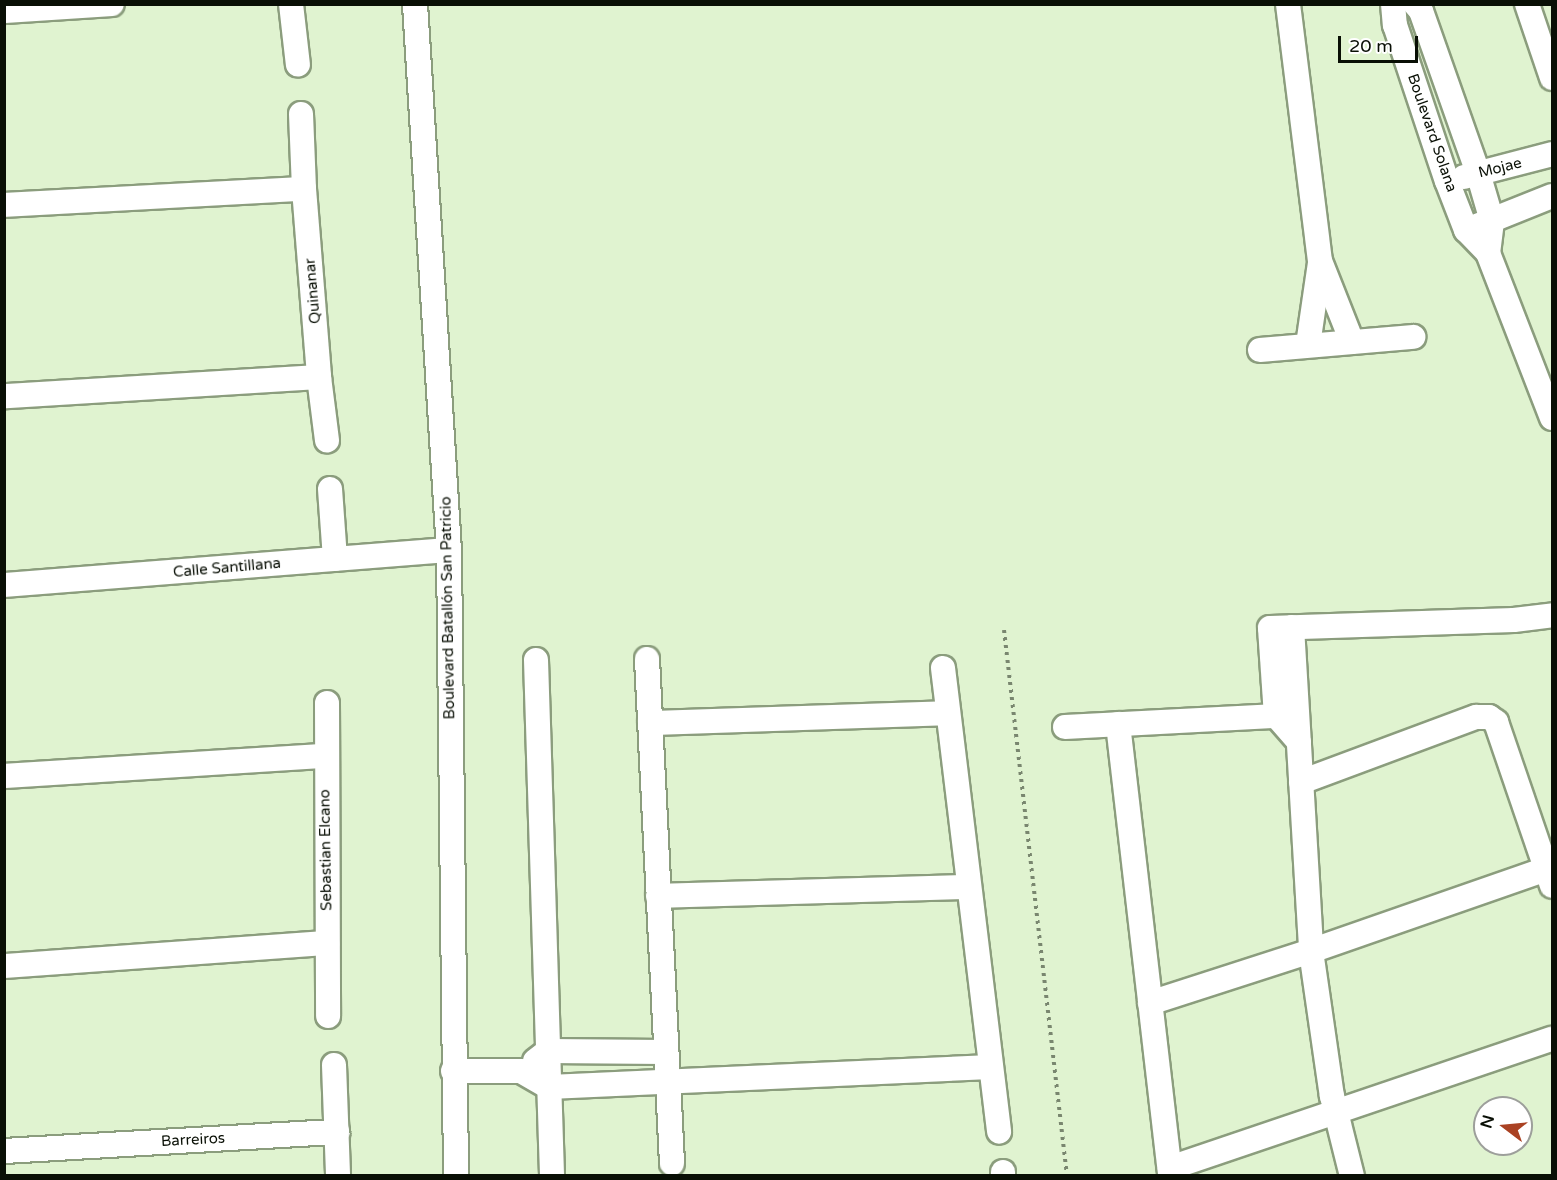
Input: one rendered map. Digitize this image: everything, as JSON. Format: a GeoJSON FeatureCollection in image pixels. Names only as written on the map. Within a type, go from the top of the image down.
{"type":"FeatureCollection","features":[{"type":"Feature","properties":{"kind":"street"},"geometry":{"type":"LineString","coordinates":[[4,11],[112,4]]}},
{"type":"Feature","properties":{"kind":"street"},"geometry":{"type":"LineString","coordinates":[[291,4],[298,65]]}},
{"type":"Feature","properties":{"kind":"street","name":"Boulevard Batallón San Patricio"},"geometry":{"type":"LineString","coordinates":[[415,4],[449,550],[453,1071],[456,1176]]}},
{"type":"Feature","properties":{"kind":"street"},"geometry":{"type":"LineString","coordinates":[[1288,4],[1320,261],[1352,342]]}},
{"type":"Feature","properties":{"kind":"street","name":"Boulevard Solana"},"geometry":{"type":"LineString","coordinates":[[1393,4],[1395,25],[1447,181],[1466,230],[1488,253],[1552,418]]}},
{"type":"Feature","properties":{"kind":"street","name":"Boulevard Solana"},"geometry":{"type":"LineString","coordinates":[[1415,4],[1421,11],[1478,173],[1492,221],[1488,253]]}},
{"type":"Feature","properties":{"kind":"street"},"geometry":{"type":"LineString","coordinates":[[1527,4],[1546,34],[1552,78]]}},
{"type":"Feature","properties":{"kind":"street","name":"Quinanar"},"geometry":{"type":"LineString","coordinates":[[301,114],[304,189],[319,377],[327,440]]}},
{"type":"Feature","properties":{"kind":"street","name":"Mojae"},"geometry":{"type":"LineString","coordinates":[[1447,181],[1552,154]]}},
{"type":"Feature","properties":{"kind":"street"},"geometry":{"type":"LineString","coordinates":[[4,205],[304,189]]}},
{"type":"Feature","properties":{"kind":"street"},"geometry":{"type":"LineString","coordinates":[[1466,230],[1552,196]]}},
{"type":"Feature","properties":{"kind":"street"},"geometry":{"type":"LineString","coordinates":[[1308,345],[1320,261]]}},
{"type":"Feature","properties":{"kind":"street"},"geometry":{"type":"LineString","coordinates":[[1260,350],[1413,337]]}},
{"type":"Feature","properties":{"kind":"street"},"geometry":{"type":"LineString","coordinates":[[4,396],[319,377]]}},
{"type":"Feature","properties":{"kind":"street"},"geometry":{"type":"LineString","coordinates":[[330,489],[335,559]]}},
{"type":"Feature","properties":{"kind":"street","name":"Calle Santillana"},"geometry":{"type":"LineString","coordinates":[[4,585],[449,550]]}},
{"type":"Feature","properties":{"kind":"street"},"geometry":{"type":"LineString","coordinates":[[1352,1176],[1335,1113],[1311,951],[1299,742],[1286,715],[1270,628],[1514,620],[1552,615]]}},
{"type":"Feature","properties":{"kind":"street"},"geometry":{"type":"LineString","coordinates":[[647,659],[672,1163]]}},
{"type":"Feature","properties":{"kind":"street"},"geometry":{"type":"LineString","coordinates":[[536,660],[552,1176]]}},
{"type":"Feature","properties":{"kind":"street"},"geometry":{"type":"LineString","coordinates":[[943,668],[999,1132]]}},
{"type":"Feature","properties":{"kind":"street","name":"Sebastian Elcano"},"geometry":{"type":"LineString","coordinates":[[327,703],[325,756],[328,1016]]}},
{"type":"Feature","properties":{"kind":"street"},"geometry":{"type":"LineString","coordinates":[[650,723],[948,713]]}},
{"type":"Feature","properties":{"kind":"street"},"geometry":{"type":"LineString","coordinates":[[1065,727],[1286,715]]}},
{"type":"Feature","properties":{"kind":"street"},"geometry":{"type":"LineString","coordinates":[[1150,1003],[1549,877],[1496,722],[1489,717],[1476,717],[1301,782]]}},
{"type":"Feature","properties":{"kind":"street"},"geometry":{"type":"LineString","coordinates":[[1118,724],[1170,1172],[1335,1113],[1552,1040]]}},
{"type":"Feature","properties":{"kind":"street"},"geometry":{"type":"LineString","coordinates":[[4,776],[325,756]]}},
{"type":"Feature","properties":{"kind":"street"},"geometry":{"type":"LineString","coordinates":[[658,896],[969,887]]}},
{"type":"Feature","properties":{"kind":"street"},"geometry":{"type":"LineString","coordinates":[[4,966],[327,943]]}},
{"type":"Feature","properties":{"kind":"street"},"geometry":{"type":"LineString","coordinates":[[521,1071],[548,1051],[665,1052]]}},
{"type":"Feature","properties":{"kind":"street"},"geometry":{"type":"LineString","coordinates":[[334,1065],[338,1176]]}},
{"type":"Feature","properties":{"kind":"street"},"geometry":{"type":"LineString","coordinates":[[453,1071],[521,1071],[549,1087],[991,1067]]}},
{"type":"Feature","properties":{"kind":"street","name":"Barreiros"},"geometry":{"type":"LineString","coordinates":[[4,1151],[337,1132]]}},
{"type":"Feature","properties":{"kind":"path"},"geometry":{"type":"LineString","coordinates":[[1004,630],[1067,1176]]}}]}
